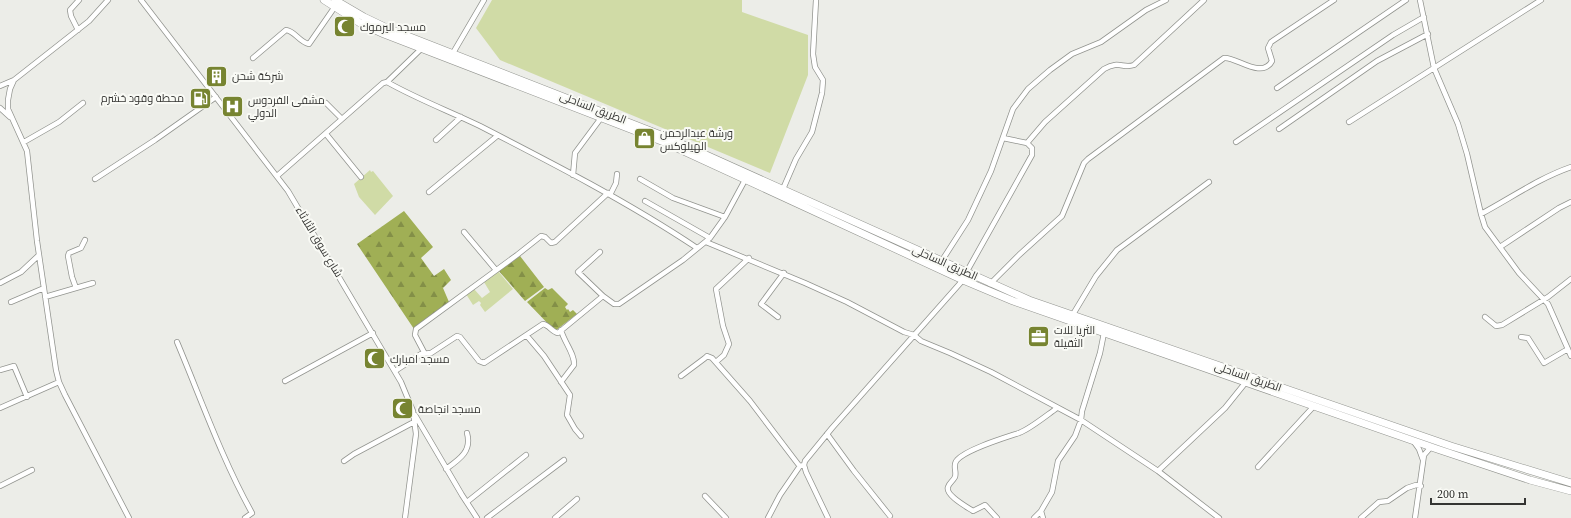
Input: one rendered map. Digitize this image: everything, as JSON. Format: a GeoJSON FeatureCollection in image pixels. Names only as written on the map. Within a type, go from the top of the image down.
{"type":"FeatureCollection","features":[{"type":"Feature","properties":{"kind":"highway"},"geometry":{"type":"LineString","coordinates":[[324,0],[335,4]]}},
{"type":"Feature","properties":{"kind":"highway","name":"الطريق الساحلى"},"geometry":{"type":"LineString","coordinates":[[335,4],[360,23],[421,49],[484,69],[666,137],[783,189],[891,243],[941,262],[965,277],[990,284],[1072,316],[1300,398],[1314,406],[1530,480],[1571,491]]}},
{"type":"Feature","properties":{"kind":"highway","name":"الطريق الساحلى"},"geometry":{"type":"LineString","coordinates":[[335,4],[386,28],[453,53],[484,69],[601,118],[664,142],[745,180],[891,243],[1026,306],[1246,382],[1498,462],[1571,483]]}},
{"type":"Feature","properties":{"kind":"street"},"geometry":{"type":"LineString","coordinates":[[78,0],[70,10],[71,16],[78,30]]}},
{"type":"Feature","properties":{"kind":"street"},"geometry":{"type":"LineString","coordinates":[[0,86],[14,80],[78,30],[93,17],[108,0]]}},
{"type":"Feature","properties":{"kind":"street","name":"شارع سوق الثلاثاء"},"geometry":{"type":"LineString","coordinates":[[141,0],[277,176],[300,209],[401,382],[413,411],[416,434],[406,518]]}},
{"type":"Feature","properties":{"kind":"street"},"geometry":{"type":"LineString","coordinates":[[453,53],[484,0]]}},
{"type":"Feature","properties":{"kind":"street"},"geometry":{"type":"LineString","coordinates":[[783,189],[796,159],[812,132],[822,93],[823,80],[815,67],[812,54],[816,0]]}},
{"type":"Feature","properties":{"kind":"street"},"geometry":{"type":"LineString","coordinates":[[941,262],[968,220],[991,171],[1016,103],[1041,77],[1072,54],[1101,42],[1146,10],[1166,0]]}},
{"type":"Feature","properties":{"kind":"street"},"geometry":{"type":"LineString","coordinates":[[1026,143],[1045,122],[1104,69],[1115,64],[1128,66],[1134,65],[1204,0]]}},
{"type":"Feature","properties":{"kind":"street"},"geometry":{"type":"LineString","coordinates":[[990,284],[1062,216],[1084,163],[1095,153],[1224,58],[1227,57],[1242,64],[1264,68],[1272,61],[1268,48],[1272,42],[1334,0]]}},
{"type":"Feature","properties":{"kind":"street"},"geometry":{"type":"LineString","coordinates":[[1277,88],[1406,0]]}},
{"type":"Feature","properties":{"kind":"street"},"geometry":{"type":"LineString","coordinates":[[1420,0],[1434,68],[1458,124],[1485,227],[1519,273],[1550,307],[1571,356]]}},
{"type":"Feature","properties":{"kind":"street"},"geometry":{"type":"LineString","coordinates":[[1349,122],[1541,0]]}},
{"type":"Feature","properties":{"kind":"street"},"geometry":{"type":"LineString","coordinates":[[253,58],[286,30],[291,31],[301,41],[309,44],[335,4]]}},
{"type":"Feature","properties":{"kind":"street"},"geometry":{"type":"LineString","coordinates":[[1236,142],[1393,35],[1424,17]]}},
{"type":"Feature","properties":{"kind":"street"},"geometry":{"type":"LineString","coordinates":[[1279,129],[1377,61],[1428,34]]}},
{"type":"Feature","properties":{"kind":"street"},"geometry":{"type":"LineString","coordinates":[[277,176],[383,83],[387,82],[421,49]]}},
{"type":"Feature","properties":{"kind":"street"},"geometry":{"type":"LineString","coordinates":[[14,80],[10,89],[8,109],[10,117],[24,142],[29,163],[39,255],[56,370],[60,382],[129,518]]}},
{"type":"Feature","properties":{"kind":"street"},"geometry":{"type":"LineString","coordinates":[[387,82],[405,92],[461,117],[609,194],[667,228],[697,248]]}},
{"type":"Feature","properties":{"kind":"street"},"geometry":{"type":"LineString","coordinates":[[95,179],[216,98]]}},
{"type":"Feature","properties":{"kind":"street"},"geometry":{"type":"LineString","coordinates":[[24,142],[59,122],[83,103]]}},
{"type":"Feature","properties":{"kind":"street"},"geometry":{"type":"LineString","coordinates":[[326,103],[342,119]]}},
{"type":"Feature","properties":{"kind":"street"},"geometry":{"type":"LineString","coordinates":[[0,108],[10,117]]}},
{"type":"Feature","properties":{"kind":"street"},"geometry":{"type":"LineString","coordinates":[[436,140],[461,117]]}},
{"type":"Feature","properties":{"kind":"street"},"geometry":{"type":"LineString","coordinates":[[573,175],[575,153],[601,118]]}},
{"type":"Feature","properties":{"kind":"street"},"geometry":{"type":"LineString","coordinates":[[326,134],[360,177]]}},
{"type":"Feature","properties":{"kind":"street"},"geometry":{"type":"LineString","coordinates":[[429,192],[497,136]]}},
{"type":"Feature","properties":{"kind":"street"},"geometry":{"type":"LineString","coordinates":[[768,518],[780,495],[808,456],[965,277],[1032,155],[1032,148],[1026,143],[1003,138]]}},
{"type":"Feature","properties":{"kind":"street"},"geometry":{"type":"LineString","coordinates":[[1481,214],[1506,201],[1538,181],[1571,167]]}},
{"type":"Feature","properties":{"kind":"street"},"geometry":{"type":"LineString","coordinates":[[426,354],[415,334],[416,329],[541,236],[545,237],[551,243],[556,242],[609,194],[616,183],[617,174]]}},
{"type":"Feature","properties":{"kind":"street"},"geometry":{"type":"LineString","coordinates":[[640,179],[673,198],[725,217]]}},
{"type":"Feature","properties":{"kind":"street"},"geometry":{"type":"LineString","coordinates":[[600,252],[578,272],[614,304],[618,304],[683,260],[706,242],[725,217],[745,180]]}},
{"type":"Feature","properties":{"kind":"street"},"geometry":{"type":"LineString","coordinates":[[1072,316],[1096,276],[1117,250],[1209,182]]}},
{"type":"Feature","properties":{"kind":"street"},"geometry":{"type":"LineString","coordinates":[[645,200],[710,238]]}},
{"type":"Feature","properties":{"kind":"street"},"geometry":{"type":"LineString","coordinates":[[1500,247],[1559,208],[1571,202]]}},
{"type":"Feature","properties":{"kind":"street"},"geometry":{"type":"LineString","coordinates":[[464,232],[496,270]]}},
{"type":"Feature","properties":{"kind":"street"},"geometry":{"type":"LineString","coordinates":[[76,288],[72,277],[68,256],[69,253],[81,248],[85,240]]}},
{"type":"Feature","properties":{"kind":"street"},"geometry":{"type":"LineString","coordinates":[[706,242],[749,258],[848,302],[904,332],[914,335],[920,341],[991,372],[1081,420],[1158,471],[1219,518]]}},
{"type":"Feature","properties":{"kind":"street"},"geometry":{"type":"LineString","coordinates":[[0,283],[21,272],[39,255]]}},
{"type":"Feature","properties":{"kind":"street"},"geometry":{"type":"LineString","coordinates":[[716,362],[724,355],[729,344],[723,326],[716,289],[749,258]]}},
{"type":"Feature","properties":{"kind":"street"},"geometry":{"type":"LineString","coordinates":[[778,317],[761,304],[784,273]]}},
{"type":"Feature","properties":{"kind":"street"},"geometry":{"type":"LineString","coordinates":[[1485,317],[1496,326],[1502,325],[1571,279]]}},
{"type":"Feature","properties":{"kind":"street"},"geometry":{"type":"LineString","coordinates":[[45,297],[93,283]]}},
{"type":"Feature","properties":{"kind":"street"},"geometry":{"type":"LineString","coordinates":[[11,302],[44,288]]}},
{"type":"Feature","properties":{"kind":"street"},"geometry":{"type":"LineString","coordinates":[[395,371],[422,354],[431,353],[457,336],[460,337],[479,361],[484,363],[543,324],[547,325],[556,333],[604,296]]}},
{"type":"Feature","properties":{"kind":"street"},"geometry":{"type":"LineString","coordinates":[[561,330],[563,339],[574,358],[574,366],[562,382]]}},
{"type":"Feature","properties":{"kind":"street"},"geometry":{"type":"LineString","coordinates":[[285,381],[373,333]]}},
{"type":"Feature","properties":{"kind":"street"},"geometry":{"type":"LineString","coordinates":[[1034,518],[1041,510],[1052,492],[1058,461],[1075,436],[1100,354],[1104,333]]}},
{"type":"Feature","properties":{"kind":"street"},"geometry":{"type":"LineString","coordinates":[[527,336],[540,350],[562,382],[570,397],[567,415],[575,429],[582,436]]}},
{"type":"Feature","properties":{"kind":"street"},"geometry":{"type":"LineString","coordinates":[[1521,337],[1524,336],[1528,338],[1544,363],[1568,349]]}},
{"type":"Feature","properties":{"kind":"street"},"geometry":{"type":"LineString","coordinates":[[177,342],[229,469],[252,513],[245,518]]}},
{"type":"Feature","properties":{"kind":"street"},"geometry":{"type":"LineString","coordinates":[[681,376],[707,356],[712,358],[750,401],[802,466],[828,518]]}},
{"type":"Feature","properties":{"kind":"street"},"geometry":{"type":"LineString","coordinates":[[0,370],[14,366],[27,397]]}},
{"type":"Feature","properties":{"kind":"street"},"geometry":{"type":"LineString","coordinates":[[0,408],[60,382]]}},
{"type":"Feature","properties":{"kind":"street"},"geometry":{"type":"LineString","coordinates":[[1158,471],[1233,400],[1246,382]]}},
{"type":"Feature","properties":{"kind":"street"},"geometry":{"type":"LineString","coordinates":[[1258,467],[1314,406]]}},
{"type":"Feature","properties":{"kind":"street"},"geometry":{"type":"LineString","coordinates":[[998,518],[985,505],[973,511],[950,496],[947,490],[955,476],[956,460],[1000,438],[1024,430],[1057,408]]}},
{"type":"Feature","properties":{"kind":"street"},"geometry":{"type":"LineString","coordinates":[[413,411],[477,518]]}},
{"type":"Feature","properties":{"kind":"street"},"geometry":{"type":"LineString","coordinates":[[344,461],[354,454],[414,422]]}},
{"type":"Feature","properties":{"kind":"street"},"geometry":{"type":"LineString","coordinates":[[446,468],[466,452],[470,442],[467,433]]}},
{"type":"Feature","properties":{"kind":"street"},"geometry":{"type":"LineString","coordinates":[[827,434],[854,472],[890,516]]}},
{"type":"Feature","properties":{"kind":"street"},"geometry":{"type":"LineString","coordinates":[[1411,440],[1419,449],[1424,462]]}},
{"type":"Feature","properties":{"kind":"street"},"geometry":{"type":"LineString","coordinates":[[1415,518],[1426,452],[1431,447]]}},
{"type":"Feature","properties":{"kind":"street"},"geometry":{"type":"LineString","coordinates":[[467,502],[526,455]]}},
{"type":"Feature","properties":{"kind":"street"},"geometry":{"type":"LineString","coordinates":[[487,518],[564,460]]}},
{"type":"Feature","properties":{"kind":"street"},"geometry":{"type":"LineString","coordinates":[[0,486],[32,470]]}},
{"type":"Feature","properties":{"kind":"street"},"geometry":{"type":"LineString","coordinates":[[1361,518],[1379,502],[1388,501],[1407,488],[1416,485],[1420,486]]}},
{"type":"Feature","properties":{"kind":"street"},"geometry":{"type":"LineString","coordinates":[[706,496],[726,518]]}},
{"type":"Feature","properties":{"kind":"street"},"geometry":{"type":"LineString","coordinates":[[556,518],[578,499]]}},
{"type":"Feature","properties":{"kind":"street"},"geometry":{"type":"LineString","coordinates":[[1041,510],[1043,518]]}},
{"type":"Feature","properties":{"kind":"green space"},"geometry":{"type":"Polygon","coordinates":[[[492,0],[742,0],[742,12],[808,35],[808,75],[770,173],[500,60],[476,28],[492,0]]]}},
{"type":"Feature","properties":{"kind":"green space"},"geometry":{"type":"Polygon","coordinates":[[[370,170],[371,172],[373,171],[393,196],[375,215],[359,197],[354,184],[370,170]]]}},
{"type":"Feature","properties":{"kind":"green space"},"geometry":{"type":"Polygon","coordinates":[[[404,211],[433,247],[421,258],[434,276],[444,269],[451,280],[443,288],[449,302],[414,329],[357,244],[404,211]]]}},
{"type":"Feature","properties":{"kind":"green space"},"geometry":{"type":"Polygon","coordinates":[[[520,256],[544,287],[525,301],[498,270],[520,256]]]}},
{"type":"Feature","properties":{"kind":"green space"},"geometry":{"type":"Polygon","coordinates":[[[498,271],[513,289],[485,312],[479,301],[473,305],[466,294],[474,289],[482,298],[490,292],[484,282],[498,271]]]}},
{"type":"Feature","properties":{"kind":"green space"},"geometry":{"type":"Polygon","coordinates":[[[545,288],[548,290],[552,288],[568,304],[565,307],[567,310],[568,309],[570,312],[573,310],[577,314],[555,331],[527,302],[545,288]]]}},
{"type":"Feature","properties":{"kind":"place","name":"مسجد اليرموك"},"geometry":{"type":"Point","coordinates":[344,27]}},
{"type":"Feature","properties":{"kind":"place","name":"شركة شحن"},"geometry":{"type":"Point","coordinates":[217,76]}},
{"type":"Feature","properties":{"kind":"place","name":"محطة وقود خشرم"},"geometry":{"type":"Point","coordinates":[200,98]}},
{"type":"Feature","properties":{"kind":"place","name":"مشفى الفردوس الدولي"},"geometry":{"type":"Point","coordinates":[232,106]}},
{"type":"Feature","properties":{"kind":"place","name":"ورشة عبدالرحمن الهيلوكس"},"geometry":{"type":"Point","coordinates":[644,139]}},
{"type":"Feature","properties":{"kind":"place","name":"الثريا للات الثقيلة"},"geometry":{"type":"Point","coordinates":[1038,336]}},
{"type":"Feature","properties":{"kind":"place","name":"مسجد امبارك"},"geometry":{"type":"Point","coordinates":[375,359]}},
{"type":"Feature","properties":{"kind":"place","name":"مسجد انجاصة"},"geometry":{"type":"Point","coordinates":[402,409]}}]}
